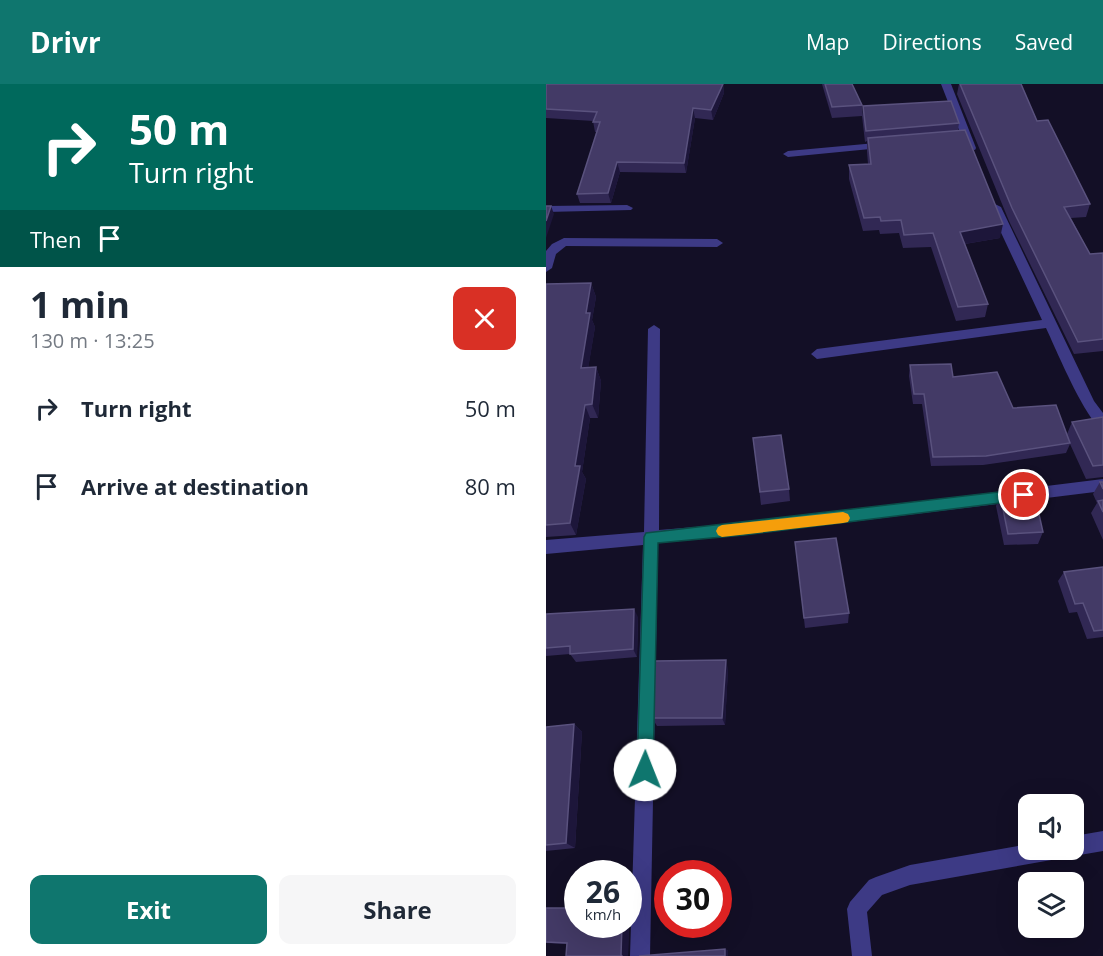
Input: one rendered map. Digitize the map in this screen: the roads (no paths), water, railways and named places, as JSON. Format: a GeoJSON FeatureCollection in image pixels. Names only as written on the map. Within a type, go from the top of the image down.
{"type":"FeatureCollection","features":[{"type":"Feature","properties":{"kind":"street"},"geometry":{"type":"LineString","coordinates":[[946,84],[962,139],[976,159]]}},
{"type":"Feature","properties":{"kind":"street"},"geometry":{"type":"LineString","coordinates":[[788,154],[900,144]]}},
{"type":"Feature","properties":{"kind":"street"},"geometry":{"type":"LineString","coordinates":[[988,191],[1089,405],[1103,424]]}},
{"type":"Feature","properties":{"kind":"street"},"geometry":{"type":"LineString","coordinates":[[546,209],[627,208]]}},
{"type":"Feature","properties":{"kind":"street"},"geometry":{"type":"LineString","coordinates":[[546,268],[553,248],[564,242],[717,243]]}},
{"type":"Feature","properties":{"kind":"street"},"geometry":{"type":"LineString","coordinates":[[817,354],[1050,323]]}},
{"type":"Feature","properties":{"kind":"street"},"geometry":{"type":"LineString","coordinates":[[640,956],[654,329]]}},
{"type":"Feature","properties":{"kind":"street"},"geometry":{"type":"LineString","coordinates":[[546,547],[755,528],[1103,484]]}},
{"type":"Feature","properties":{"kind":"street"},"geometry":{"type":"LineString","coordinates":[[1084,844],[1103,841]]}},
{"type":"Feature","properties":{"kind":"street"},"geometry":{"type":"LineString","coordinates":[[862,956],[857,909],[876,887],[910,875],[1018,856]]}}]}
